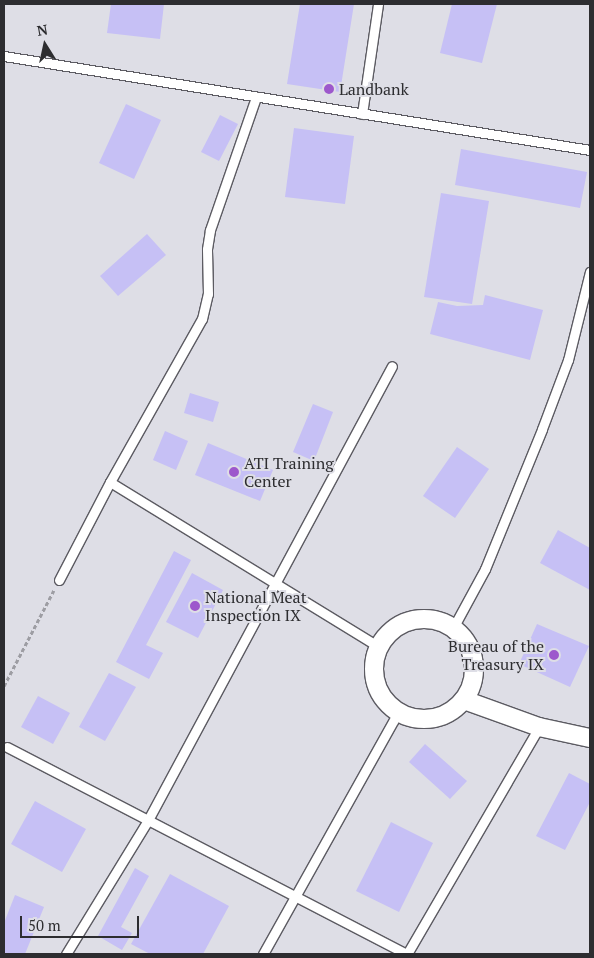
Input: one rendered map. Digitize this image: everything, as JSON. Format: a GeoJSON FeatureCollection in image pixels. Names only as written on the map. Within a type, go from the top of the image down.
{"type":"FeatureCollection","features":[{"type":"Feature","properties":{"kind":"street"},"geometry":{"type":"LineString","coordinates":[[420,618],[438,620],[454,628],[465,639],[472,654],[475,670],[472,686],[464,700],[453,710],[426,720],[398,712],[384,700],[375,684],[373,664],[378,646],[389,633],[403,623],[420,618]]}},
{"type":"Feature","properties":{"kind":"street"},"geometry":{"type":"LineString","coordinates":[[464,700],[539,727],[590,738]]}},
{"type":"Feature","properties":{"kind":"lane"},"geometry":{"type":"LineString","coordinates":[[362,114],[378,4]]}},
{"type":"Feature","properties":{"kind":"lane"},"geometry":{"type":"LineString","coordinates":[[4,56],[590,150]]}},
{"type":"Feature","properties":{"kind":"lane"},"geometry":{"type":"LineString","coordinates":[[59,580],[110,482],[202,319],[208,294],[207,249],[210,230],[256,97]]}},
{"type":"Feature","properties":{"kind":"lane"},"geometry":{"type":"LineString","coordinates":[[454,628],[484,569],[542,429],[568,360],[590,272]]}},
{"type":"Feature","properties":{"kind":"lane"},"geometry":{"type":"LineString","coordinates":[[66,954],[148,820],[392,366]]}},
{"type":"Feature","properties":{"kind":"lane"},"geometry":{"type":"LineString","coordinates":[[110,482],[378,646]]}},
{"type":"Feature","properties":{"kind":"lane"},"geometry":{"type":"LineString","coordinates":[[263,954],[398,712]]}},
{"type":"Feature","properties":{"kind":"lane"},"geometry":{"type":"LineString","coordinates":[[7,747],[406,954],[539,727]]}},
{"type":"Feature","properties":{"kind":"path"},"geometry":{"type":"LineString","coordinates":[[4,686],[59,580]]}},
{"type":"Feature","properties":{"kind":"building"},"geometry":{"type":"Polygon","coordinates":[[[111,4],[164,4],[160,39],[107,33],[111,4]]]}},
{"type":"Feature","properties":{"kind":"building"},"geometry":{"type":"Polygon","coordinates":[[[300,4],[354,4],[340,92],[287,84],[300,4]]]}},
{"type":"Feature","properties":{"kind":"building"},"geometry":{"type":"Polygon","coordinates":[[[452,4],[497,4],[482,63],[440,53],[452,4]]]}},
{"type":"Feature","properties":{"kind":"building"},"geometry":{"type":"Polygon","coordinates":[[[126,104],[161,120],[134,179],[99,163],[126,104]]]}},
{"type":"Feature","properties":{"kind":"building"},"geometry":{"type":"Polygon","coordinates":[[[220,115],[238,124],[219,161],[201,152],[220,115]]]}},
{"type":"Feature","properties":{"kind":"building"},"geometry":{"type":"Polygon","coordinates":[[[294,128],[354,136],[345,204],[285,197],[294,128]]]}},
{"type":"Feature","properties":{"kind":"building"},"geometry":{"type":"Polygon","coordinates":[[[461,149],[587,172],[580,208],[455,185],[461,149]]]}},
{"type":"Feature","properties":{"kind":"building"},"geometry":{"type":"Polygon","coordinates":[[[441,193],[489,201],[472,304],[424,297],[441,193]]]}},
{"type":"Feature","properties":{"kind":"building"},"geometry":{"type":"Polygon","coordinates":[[[147,234],[166,255],[118,296],[100,276],[147,234]]]}},
{"type":"Feature","properties":{"kind":"building"},"geometry":{"type":"Polygon","coordinates":[[[485,295],[543,310],[530,360],[430,334],[438,302],[457,306],[483,305],[485,295]]]}},
{"type":"Feature","properties":{"kind":"building"},"geometry":{"type":"Polygon","coordinates":[[[190,393],[219,402],[213,422],[184,413],[190,393]]]}},
{"type":"Feature","properties":{"kind":"building"},"geometry":{"type":"Polygon","coordinates":[[[313,404],[333,412],[314,461],[293,452],[313,404]]]}},
{"type":"Feature","properties":{"kind":"building"},"geometry":{"type":"Polygon","coordinates":[[[165,431],[188,441],[176,470],[153,460],[165,431]]]}},
{"type":"Feature","properties":{"kind":"building","name":"ATI Training Center"},"geometry":{"type":"Polygon","coordinates":[[[208,443],[273,470],[260,501],[195,475],[208,443]]]}},
{"type":"Feature","properties":{"kind":"building"},"geometry":{"type":"Polygon","coordinates":[[[457,447],[489,469],[455,518],[423,496],[457,447]]]}},
{"type":"Feature","properties":{"kind":"building"},"geometry":{"type":"Polygon","coordinates":[[[558,530],[590,548],[590,590],[540,563],[558,530]]]}},
{"type":"Feature","properties":{"kind":"building"},"geometry":{"type":"Polygon","coordinates":[[[174,551],[191,560],[146,645],[163,653],[149,679],[116,662],[174,551]]]}},
{"type":"Feature","properties":{"kind":"building","name":"National Meat Inspection IX"},"geometry":{"type":"Polygon","coordinates":[[[192,573],[223,590],[198,638],[166,622],[192,573]]]}},
{"type":"Feature","properties":{"kind":"building","name":"Bureau of the Treasury IX"},"geometry":{"type":"Polygon","coordinates":[[[537,624],[589,646],[570,687],[519,664],[537,624]]]}},
{"type":"Feature","properties":{"kind":"building"},"geometry":{"type":"Polygon","coordinates":[[[109,673],[136,687],[105,741],[79,727],[109,673]]]}},
{"type":"Feature","properties":{"kind":"building"},"geometry":{"type":"Polygon","coordinates":[[[38,696],[70,713],[53,744],[21,727],[38,696]]]}},
{"type":"Feature","properties":{"kind":"building"},"geometry":{"type":"Polygon","coordinates":[[[425,744],[467,781],[450,799],[409,762],[425,744]]]}},
{"type":"Feature","properties":{"kind":"building"},"geometry":{"type":"Polygon","coordinates":[[[569,773],[590,784],[590,802],[565,850],[536,836],[569,773]]]}},
{"type":"Feature","properties":{"kind":"building"},"geometry":{"type":"Polygon","coordinates":[[[35,801],[86,829],[62,872],[11,844],[35,801]]]}},
{"type":"Feature","properties":{"kind":"building"},"geometry":{"type":"Polygon","coordinates":[[[391,822],[433,843],[399,912],[356,891],[391,822]]]}},
{"type":"Feature","properties":{"kind":"building"},"geometry":{"type":"Polygon","coordinates":[[[135,868],[149,876],[121,927],[132,933],[122,950],[98,936],[135,868]]]}},
{"type":"Feature","properties":{"kind":"building"},"geometry":{"type":"Polygon","coordinates":[[[170,874],[229,906],[203,954],[150,954],[131,944],[170,874]]]}},
{"type":"Feature","properties":{"kind":"building"},"geometry":{"type":"Polygon","coordinates":[[[15,895],[44,907],[25,954],[4,954],[4,923],[15,895]]]}},
{"type":"Feature","properties":{"kind":"place","name":"Landbank"},"geometry":{"type":"Point","coordinates":[329,89]}},
{"type":"Feature","properties":{"kind":"place","name":"ATI Training Center"},"geometry":{"type":"Point","coordinates":[234,472]}},
{"type":"Feature","properties":{"kind":"place","name":"National Meat Inspection IX"},"geometry":{"type":"Point","coordinates":[195,606]}},
{"type":"Feature","properties":{"kind":"place","name":"Bureau of the Treasury IX"},"geometry":{"type":"Point","coordinates":[554,655]}}]}
